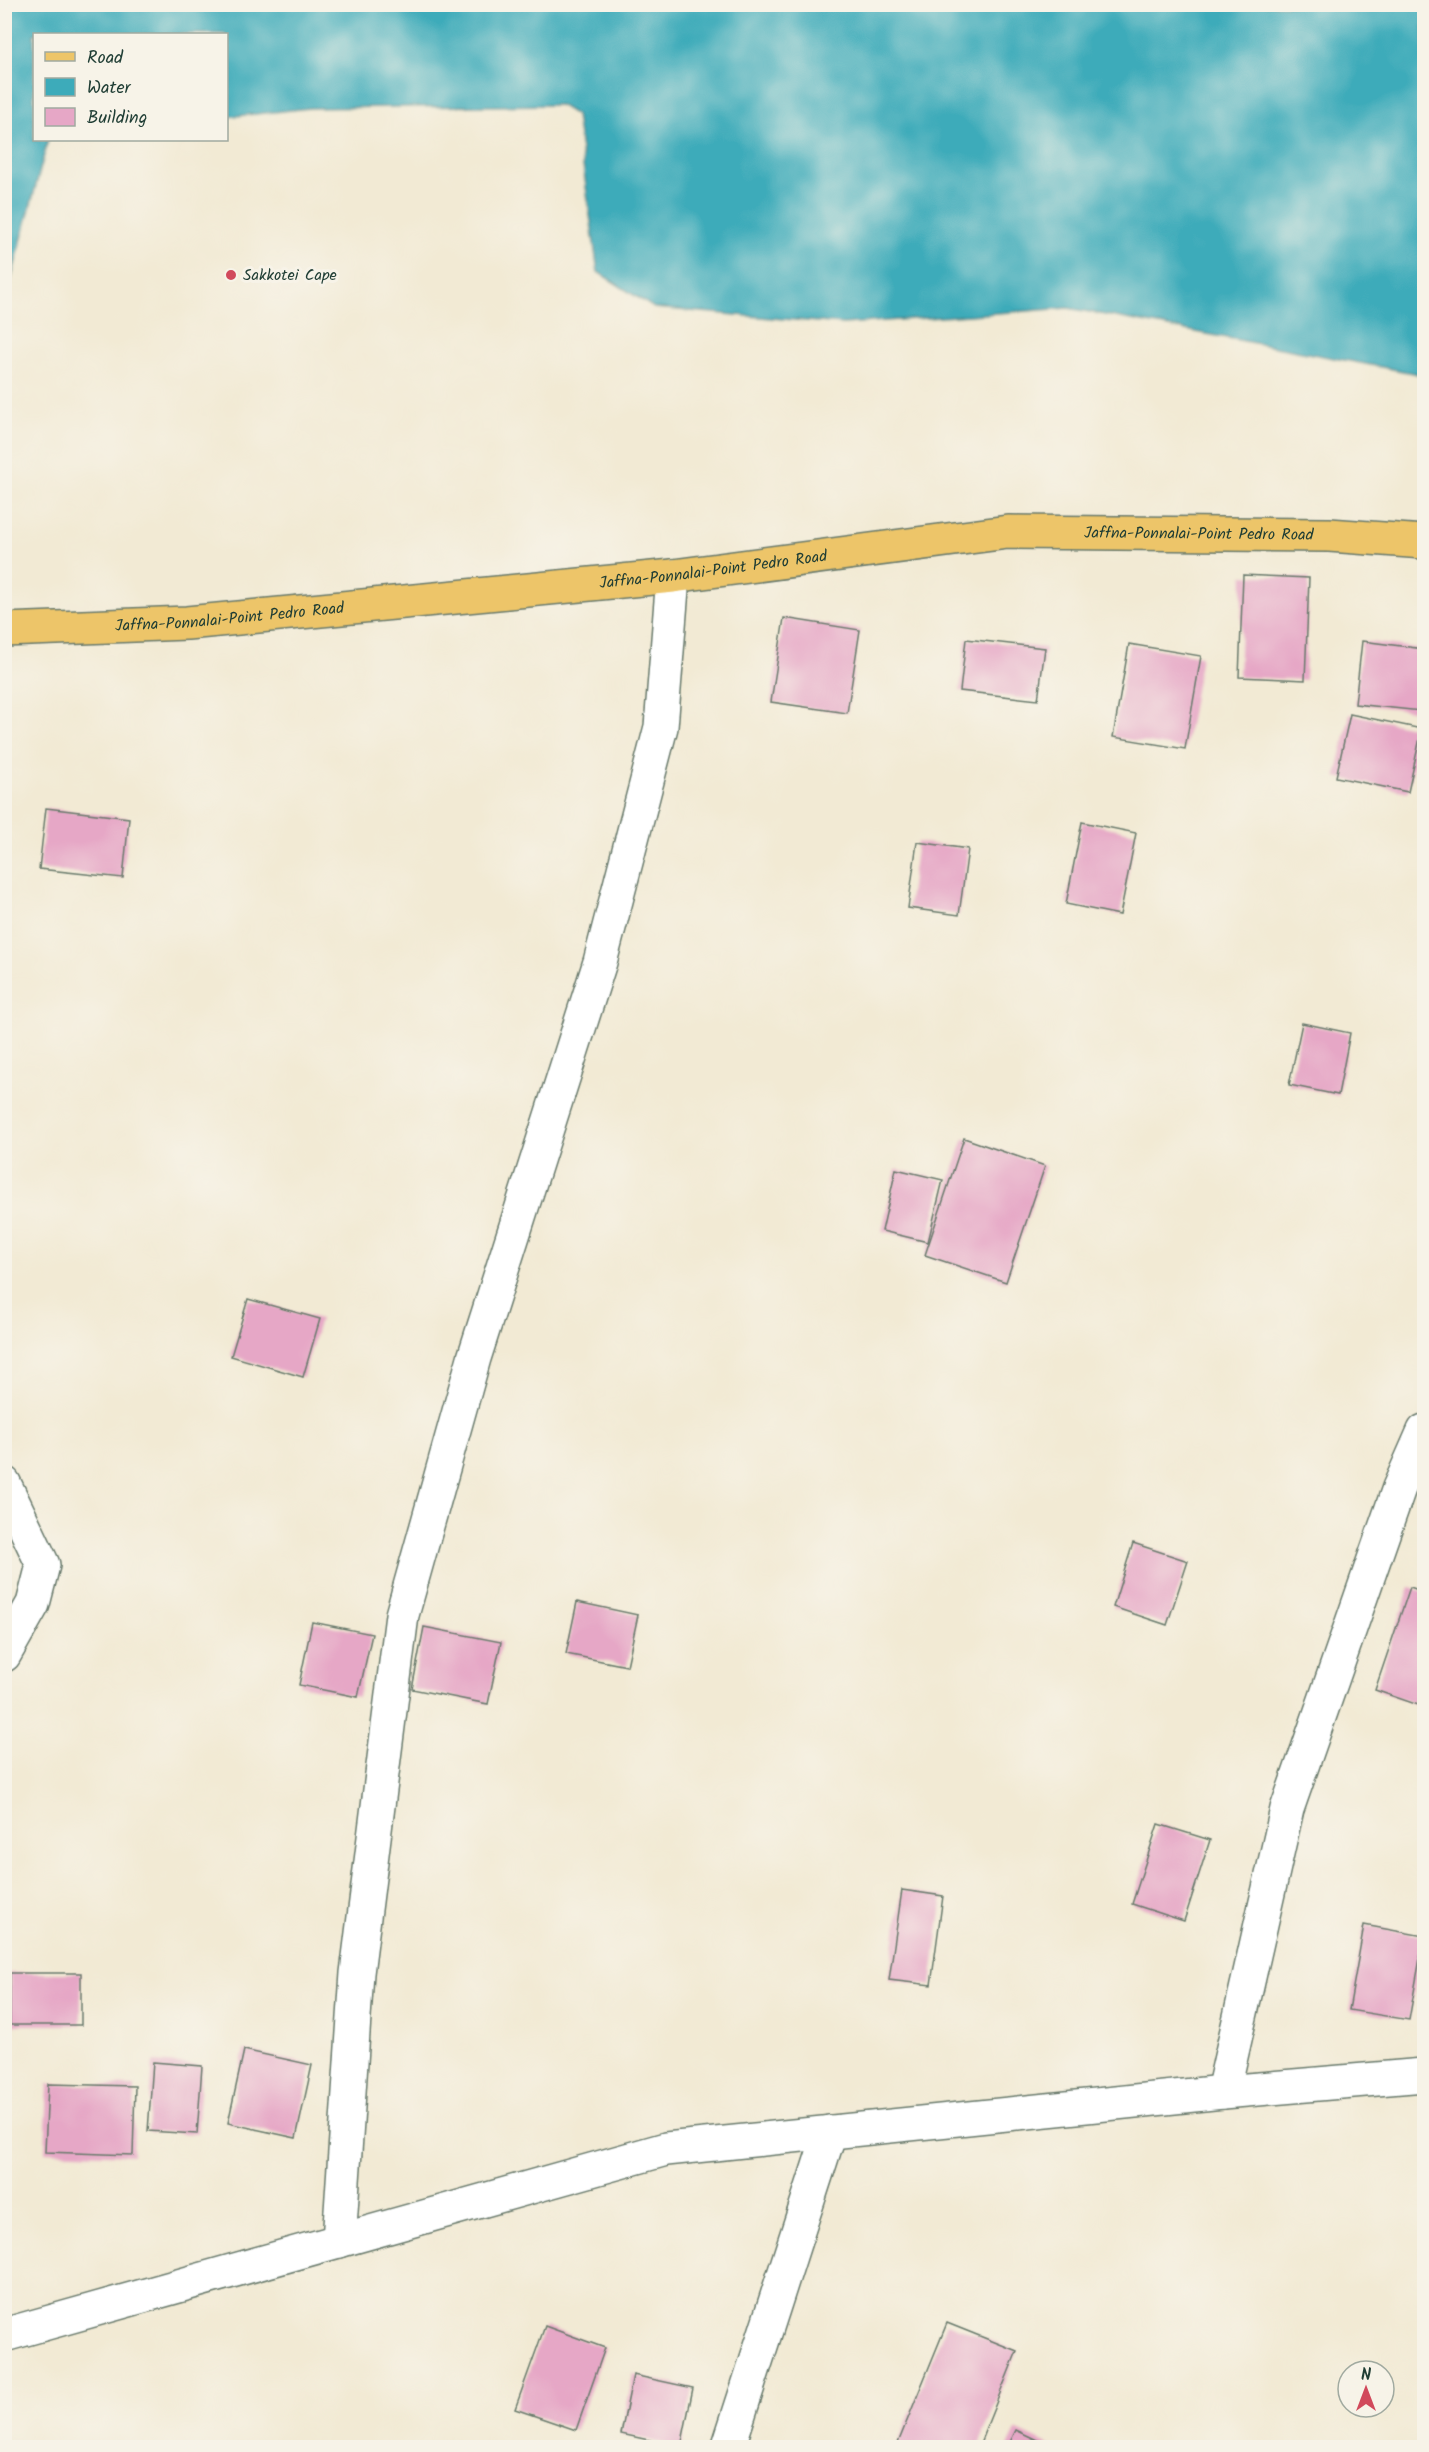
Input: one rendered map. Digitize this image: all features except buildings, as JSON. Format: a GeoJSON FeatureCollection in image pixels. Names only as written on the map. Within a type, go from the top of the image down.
{"type":"FeatureCollection","features":[{"type":"Feature","properties":{"kind":"main road","name":"Jaffna-Ponnalai-Point Pedro Road"},"geometry":{"type":"LineString","coordinates":[[4,630],[187,623],[673,576],[1008,532],[1329,535],[1425,542]]}},
{"type":"Feature","properties":{"kind":"street"},"geometry":{"type":"LineString","coordinates":[[339,2241],[357,1973],[402,1615],[474,1358],[600,962],[661,727],[673,576]]}},
{"type":"Feature","properties":{"kind":"street"},"geometry":{"type":"LineString","coordinates":[[1223,2092],[1287,1809],[1399,1488],[1425,1431]]}},
{"type":"Feature","properties":{"kind":"street"},"geometry":{"type":"LineString","coordinates":[[4,1483],[43,1565],[33,1604],[4,1655]]}},
{"type":"Feature","properties":{"kind":"street"},"geometry":{"type":"LineString","coordinates":[[4,2335],[666,2149],[1223,2092],[1425,2075]]}},
{"type":"Feature","properties":{"kind":"street"},"geometry":{"type":"LineString","coordinates":[[728,2448],[830,2132]]}},
{"type":"Feature","properties":{"kind":"water"},"geometry":{"type":"Polygon","coordinates":[[[5,4],[1424,5],[1424,375],[1068,308],[843,324],[654,308],[598,272],[576,115],[560,105],[310,108],[228,117],[228,33],[33,33],[33,141],[48,141],[5,302],[5,4]]]}},
{"type":"Feature","properties":{"kind":"place","name":"Sakkotei Cape"},"geometry":{"type":"Point","coordinates":[231,275]}}]}
